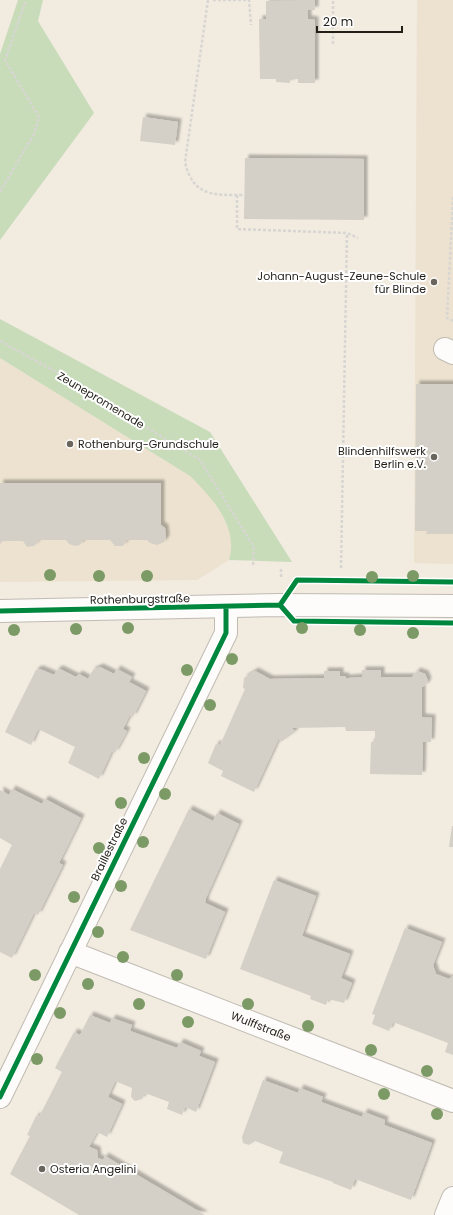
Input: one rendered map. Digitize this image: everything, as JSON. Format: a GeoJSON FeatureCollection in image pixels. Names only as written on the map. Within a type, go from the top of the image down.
{"type":"FeatureCollection","features":[{"type":"Feature","properties":{"kind":"street","name":"Rothenburgstraße"},"geometry":{"type":"LineString","coordinates":[[0,611],[287,605],[453,606]]}},
{"type":"Feature","properties":{"kind":"street","name":"Braillestraße"},"geometry":{"type":"LineString","coordinates":[[0,1097],[226,634],[226,607]]}},
{"type":"Feature","properties":{"kind":"street","name":"Wulffstraße"},"geometry":{"type":"LineString","coordinates":[[70,952],[453,1101]]}},
{"type":"Feature","properties":{"kind":"street"},"geometry":{"type":"LineString","coordinates":[[446,1215],[453,1198]]}},
{"type":"Feature","properties":{"kind":"path"},"geometry":{"type":"LineString","coordinates":[[0,192],[34,134],[39,117],[4,60],[26,0]]}},
{"type":"Feature","properties":{"kind":"path"},"geometry":{"type":"LineString","coordinates":[[208,0],[185,162],[188,176],[203,192],[213,195],[244,195]]}},
{"type":"Feature","properties":{"kind":"path"},"geometry":{"type":"LineString","coordinates":[[213,0],[249,0],[251,25]]}},
{"type":"Feature","properties":{"kind":"path"},"geometry":{"type":"LineString","coordinates":[[333,0],[333,44]]}},
{"type":"Feature","properties":{"kind":"path"},"geometry":{"type":"LineString","coordinates":[[237,195],[237,229],[347,233],[358,238]]}},
{"type":"Feature","properties":{"kind":"path"},"geometry":{"type":"LineString","coordinates":[[453,198],[447,318],[453,320]]}},
{"type":"Feature","properties":{"kind":"path"},"geometry":{"type":"LineString","coordinates":[[341,568],[347,233]]}},
{"type":"Feature","properties":{"kind":"path"},"geometry":{"type":"LineString","coordinates":[[281,567],[281,577]]}},
{"type":"Feature","properties":{"kind":"shaded area","name":"Johann-August-Zeune-Schule für Blinde"},"geometry":{"type":"Polygon","coordinates":[[[417,0],[453,0],[453,564],[414,563],[417,0]]]}},
{"type":"Feature","properties":{"kind":"shaded area","name":"Rothenburg-Grundschule"},"geometry":{"type":"Polygon","coordinates":[[[0,358],[190,476],[208,494],[222,515],[231,534],[232,549],[229,560],[197,580],[0,582],[0,358]]]}},
{"type":"Feature","properties":{"kind":"green space"},"geometry":{"type":"Polygon","coordinates":[[[18,0],[43,0],[38,21],[94,113],[0,240],[0,54],[18,0]]]}},
{"type":"Feature","properties":{"kind":"green space"},"geometry":{"type":"Polygon","coordinates":[[[0,319],[210,432],[292,562],[229,560],[231,548],[230,536],[222,514],[207,494],[190,476],[0,358],[0,319]]]}},
{"type":"Feature","properties":{"kind":"building"},"geometry":{"type":"Polygon","coordinates":[[[315,0],[315,10],[308,10],[308,19],[315,20],[315,83],[298,83],[298,79],[290,80],[290,83],[276,82],[276,79],[260,79],[259,19],[266,19],[266,1],[315,0]]]}},
{"type":"Feature","properties":{"kind":"building"},"geometry":{"type":"Polygon","coordinates":[[[143,117],[178,122],[175,145],[140,141],[143,117]]]}},
{"type":"Feature","properties":{"kind":"building"},"geometry":{"type":"Polygon","coordinates":[[[245,158],[364,159],[364,220],[244,219],[245,158]]]}},
{"type":"Feature","properties":{"kind":"building","name":"Blindenhilfswerk Berlin e.V."},"geometry":{"type":"Polygon","coordinates":[[[416,384],[453,384],[453,534],[426,534],[427,531],[415,531],[416,384]]]}},
{"type":"Feature","properties":{"kind":"building"},"geometry":{"type":"Polygon","coordinates":[[[0,483],[161,483],[161,525],[165,528],[166,538],[164,542],[157,545],[150,543],[147,540],[127,540],[123,546],[115,546],[110,540],[83,540],[80,545],[75,546],[69,544],[66,540],[39,540],[34,546],[27,547],[23,541],[3,541],[0,544],[0,483]]]}},
{"type":"Feature","properties":{"kind":"building"},"geometry":{"type":"Polygon","coordinates":[[[100,667],[114,674],[117,669],[132,677],[129,682],[146,691],[133,717],[130,715],[123,729],[127,731],[115,753],[112,751],[99,779],[68,763],[75,747],[38,729],[31,745],[5,732],[36,670],[40,669],[54,675],[57,670],[60,669],[76,677],[79,674],[88,679],[93,670],[100,667]]]}},
{"type":"Feature","properties":{"kind":"building"},"geometry":{"type":"Polygon","coordinates":[[[362,670],[381,670],[381,677],[412,677],[417,671],[425,674],[428,681],[426,685],[422,687],[422,717],[432,718],[431,742],[423,742],[422,775],[370,774],[371,742],[375,741],[375,731],[346,731],[345,727],[292,728],[295,732],[281,742],[279,738],[254,792],[221,776],[223,771],[208,763],[216,744],[220,745],[245,689],[243,688],[244,678],[255,671],[270,679],[324,678],[324,671],[340,671],[340,676],[345,676],[346,678],[362,677],[362,670]]]}},
{"type":"Feature","properties":{"kind":"building"},"geometry":{"type":"Polygon","coordinates":[[[12,789],[42,804],[45,799],[81,818],[59,863],[63,865],[38,915],[34,913],[12,958],[0,952],[0,869],[12,845],[0,838],[0,790],[9,795],[12,789]]]}},
{"type":"Feature","properties":{"kind":"building"},"geometry":{"type":"Polygon","coordinates":[[[189,809],[213,821],[217,813],[239,824],[206,898],[205,903],[225,912],[206,959],[130,930],[189,809]]]}},
{"type":"Feature","properties":{"kind":"building"},"geometry":{"type":"Polygon","coordinates":[[[452,826],[453,847],[449,847],[452,826]]]}},
{"type":"Feature","properties":{"kind":"building"},"geometry":{"type":"Polygon","coordinates":[[[274,880],[316,896],[302,936],[350,954],[341,978],[352,983],[344,1003],[328,999],[326,1005],[310,999],[311,996],[240,969],[274,880]]]}},
{"type":"Feature","properties":{"kind":"building"},"geometry":{"type":"Polygon","coordinates":[[[405,928],[442,942],[433,965],[436,974],[449,979],[453,976],[453,1055],[445,1052],[448,1043],[393,1022],[389,1031],[372,1024],[375,1015],[372,1014],[405,928]]]}},
{"type":"Feature","properties":{"kind":"building"},"geometry":{"type":"Polygon","coordinates":[[[90,1015],[110,1023],[112,1018],[132,1025],[130,1031],[177,1048],[180,1042],[201,1051],[199,1056],[215,1062],[196,1112],[185,1107],[182,1115],[167,1109],[169,1102],[145,1093],[142,1099],[135,1101],[131,1097],[132,1088],[115,1081],[108,1097],[122,1104],[107,1137],[97,1132],[89,1147],[97,1150],[98,1158],[103,1160],[105,1156],[205,1215],[79,1215],[10,1174],[30,1136],[27,1135],[36,1116],[39,1117],[62,1072],[55,1068],[74,1032],[80,1035],[90,1015]]]}},
{"type":"Feature","properties":{"kind":"building"},"geometry":{"type":"Polygon","coordinates":[[[263,1080],[298,1093],[300,1088],[323,1097],[321,1102],[362,1117],[364,1112],[385,1120],[384,1125],[432,1143],[411,1200],[355,1179],[351,1190],[279,1163],[283,1152],[255,1141],[249,1145],[243,1143],[242,1137],[263,1080]]]}},
{"type":"Feature","properties":{"kind":"cycle path"},"geometry":{"type":"LineString","coordinates":[[280,605],[297,580],[453,582]]}},
{"type":"Feature","properties":{"kind":"cycle path"},"geometry":{"type":"LineString","coordinates":[[280,605],[294,621],[453,623]]}},
{"type":"Feature","properties":{"kind":"cycle path"},"geometry":{"type":"LineString","coordinates":[[0,611],[280,605]]}},
{"type":"Feature","properties":{"kind":"cycle path"},"geometry":{"type":"LineString","coordinates":[[0,1097],[226,633],[226,607]]}},
{"type":"Feature","properties":{"kind":"place","name":"Johann-August-Zeune-Schule für Blinde"},"geometry":{"type":"Point","coordinates":[434,282]}},
{"type":"Feature","properties":{"kind":"place","name":"Rothenburg-Grundschule"},"geometry":{"type":"Point","coordinates":[70,444]}},
{"type":"Feature","properties":{"kind":"place","name":"Blindenhilfswerk Berlin e.V."},"geometry":{"type":"Point","coordinates":[434,457]}},
{"type":"Feature","properties":{"kind":"place","name":"Osteria Angelini"},"geometry":{"type":"Point","coordinates":[42,1169]}}]}
